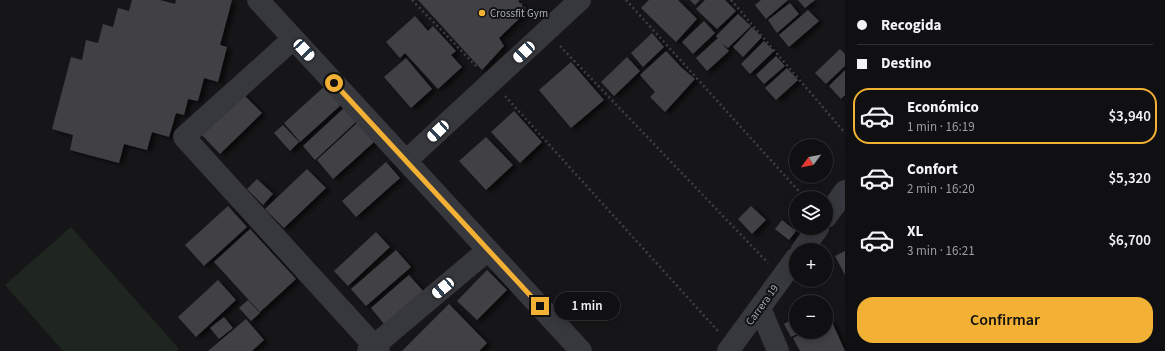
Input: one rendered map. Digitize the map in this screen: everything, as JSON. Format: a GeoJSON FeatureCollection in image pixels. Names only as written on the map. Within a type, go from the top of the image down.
{"type":"FeatureCollection","features":[{"type":"Feature","properties":{"kind":"street"},"geometry":{"type":"LineString","coordinates":[[258,0],[581,351]]}},
{"type":"Feature","properties":{"kind":"street"},"geometry":{"type":"LineString","coordinates":[[406,161],[580,0]]}},
{"type":"Feature","properties":{"kind":"street"},"geometry":{"type":"LineString","coordinates":[[293,39],[184,137],[373,349],[488,250]]}},
{"type":"Feature","properties":{"kind":"street"},"geometry":{"type":"LineString","coordinates":[[833,207],[845,191]]}},
{"type":"Feature","properties":{"kind":"street","name":"Carrera 19"},"geometry":{"type":"LineString","coordinates":[[730,349],[789,268]]}},
{"type":"Feature","properties":{"kind":"street"},"geometry":{"type":"LineString","coordinates":[[760,308],[778,351]]}},
{"type":"Feature","properties":{"kind":"path"},"geometry":{"type":"LineString","coordinates":[[412,0],[492,82],[730,349]]}},
{"type":"Feature","properties":{"kind":"path"},"geometry":{"type":"LineString","coordinates":[[626,0],[798,191]]}},
{"type":"Feature","properties":{"kind":"path"},"geometry":{"type":"LineString","coordinates":[[731,0],[845,133]]}},
{"type":"Feature","properties":{"kind":"path"},"geometry":{"type":"LineString","coordinates":[[546,32],[782,278]]}},
{"type":"Feature","properties":{"kind":"shaded area"},"geometry":{"type":"Polygon","coordinates":[[[71,227],[179,349],[177,351],[63,351],[5,285],[71,227]]]}},
{"type":"Feature","properties":{"kind":"building"},"geometry":{"type":"Polygon","coordinates":[[[132,0],[160,0],[175,4],[176,0],[232,0],[220,45],[227,47],[218,82],[204,78],[198,101],[188,99],[184,115],[176,113],[169,137],[152,132],[147,150],[124,144],[119,163],[70,150],[73,135],[52,129],[71,57],[82,60],[86,40],[98,43],[103,24],[113,27],[118,8],[129,11],[132,0]]]}},
{"type":"Feature","properties":{"kind":"building"},"geometry":{"type":"Polygon","coordinates":[[[418,0],[517,0],[527,11],[499,38],[504,46],[482,70],[418,0]]]}},
{"type":"Feature","properties":{"kind":"building"},"geometry":{"type":"Polygon","coordinates":[[[649,0],[678,0],[697,19],[676,42],[641,8],[649,0]]]}},
{"type":"Feature","properties":{"kind":"building"},"geometry":{"type":"Polygon","coordinates":[[[690,0],[700,0],[695,5],[690,0]]]}},
{"type":"Feature","properties":{"kind":"building"},"geometry":{"type":"Polygon","coordinates":[[[705,0],[725,0],[736,11],[717,29],[696,9],[705,0]]]}},
{"type":"Feature","properties":{"kind":"building"},"geometry":{"type":"Polygon","coordinates":[[[761,0],[788,0],[766,19],[755,5],[761,0]]]}},
{"type":"Feature","properties":{"kind":"building"},"geometry":{"type":"Polygon","coordinates":[[[798,0],[815,0],[805,8],[798,0]]]}},
{"type":"Feature","properties":{"kind":"building"},"geometry":{"type":"Polygon","coordinates":[[[790,3],[799,14],[777,33],[768,20],[790,3]]]}},
{"type":"Feature","properties":{"kind":"building"},"geometry":{"type":"Polygon","coordinates":[[[808,10],[819,21],[789,47],[779,35],[808,10]]]}},
{"type":"Feature","properties":{"kind":"building"},"geometry":{"type":"Polygon","coordinates":[[[738,14],[751,26],[728,48],[721,43],[729,51],[707,71],[696,58],[718,38],[716,36],[738,14]]]}},
{"type":"Feature","properties":{"kind":"building"},"geometry":{"type":"Polygon","coordinates":[[[415,16],[428,31],[433,26],[456,51],[451,55],[462,67],[438,89],[405,53],[400,58],[386,42],[415,16]]]}},
{"type":"Feature","properties":{"kind":"building"},"geometry":{"type":"Polygon","coordinates":[[[704,21],[715,33],[693,54],[682,42],[704,21]]]}},
{"type":"Feature","properties":{"kind":"building"},"geometry":{"type":"Polygon","coordinates":[[[752,27],[762,37],[743,57],[733,47],[752,27]]]}},
{"type":"Feature","properties":{"kind":"building"},"geometry":{"type":"Polygon","coordinates":[[[652,33],[664,47],[643,67],[631,53],[652,33]]]}},
{"type":"Feature","properties":{"kind":"building"},"geometry":{"type":"Polygon","coordinates":[[[764,41],[774,51],[750,74],[741,64],[764,41]]]}},
{"type":"Feature","properties":{"kind":"building"},"geometry":{"type":"Polygon","coordinates":[[[840,49],[845,54],[845,66],[826,84],[815,73],[840,49]]]}},
{"type":"Feature","properties":{"kind":"building"},"geometry":{"type":"Polygon","coordinates":[[[666,51],[695,79],[665,112],[650,97],[655,92],[640,75],[666,51]]]}},
{"type":"Feature","properties":{"kind":"building"},"geometry":{"type":"Polygon","coordinates":[[[776,56],[785,66],[764,84],[756,75],[776,56]]]}},
{"type":"Feature","properties":{"kind":"building"},"geometry":{"type":"Polygon","coordinates":[[[627,57],[640,71],[614,96],[601,82],[627,57]]]}},
{"type":"Feature","properties":{"kind":"building"},"geometry":{"type":"Polygon","coordinates":[[[406,58],[432,89],[411,108],[384,77],[406,58]]]}},
{"type":"Feature","properties":{"kind":"building"},"geometry":{"type":"Polygon","coordinates":[[[571,62],[604,100],[571,128],[539,90],[571,62]]]}},
{"type":"Feature","properties":{"kind":"building"},"geometry":{"type":"Polygon","coordinates":[[[787,68],[798,80],[776,100],[765,88],[787,68]]]}},
{"type":"Feature","properties":{"kind":"building"},"geometry":{"type":"Polygon","coordinates":[[[845,70],[845,95],[841,99],[829,86],[845,70]]]}},
{"type":"Feature","properties":{"kind":"building"},"geometry":{"type":"Polygon","coordinates":[[[326,85],[342,104],[300,142],[284,123],[326,85]]]}},
{"type":"Feature","properties":{"kind":"building"},"geometry":{"type":"Polygon","coordinates":[[[241,92],[262,113],[220,154],[200,133],[241,92]]]}},
{"type":"Feature","properties":{"kind":"building"},"geometry":{"type":"Polygon","coordinates":[[[344,108],[356,122],[315,160],[303,146],[344,108]]]}},
{"type":"Feature","properties":{"kind":"building"},"geometry":{"type":"Polygon","coordinates":[[[514,111],[542,142],[520,163],[491,132],[514,111]]]}},
{"type":"Feature","properties":{"kind":"building"},"geometry":{"type":"Polygon","coordinates":[[[357,123],[374,142],[333,179],[317,160],[357,123]]]}},
{"type":"Feature","properties":{"kind":"building"},"geometry":{"type":"Polygon","coordinates":[[[283,125],[299,142],[290,151],[274,133],[283,125]]]}},
{"type":"Feature","properties":{"kind":"building"},"geometry":{"type":"Polygon","coordinates":[[[486,137],[513,165],[486,190],[459,161],[486,137]]]}},
{"type":"Feature","properties":{"kind":"building"},"geometry":{"type":"Polygon","coordinates":[[[386,162],[400,178],[356,217],[342,201],[386,162]]]}},
{"type":"Feature","properties":{"kind":"building"},"geometry":{"type":"Polygon","coordinates":[[[307,169],[326,188],[284,228],[265,209],[307,169]]]}},
{"type":"Feature","properties":{"kind":"building"},"geometry":{"type":"Polygon","coordinates":[[[257,179],[273,194],[263,205],[247,189],[257,179]]]}},
{"type":"Feature","properties":{"kind":"building"},"geometry":{"type":"Polygon","coordinates":[[[228,206],[247,227],[204,266],[185,245],[228,206]]]}},
{"type":"Feature","properties":{"kind":"building"},"geometry":{"type":"Polygon","coordinates":[[[751,206],[766,220],[752,234],[738,219],[751,206]]]}},
{"type":"Feature","properties":{"kind":"building"},"geometry":{"type":"Polygon","coordinates":[[[782,220],[789,226],[789,235],[793,235],[789,240],[775,229],[782,220]]]}},
{"type":"Feature","properties":{"kind":"building"},"geometry":{"type":"Polygon","coordinates":[[[250,229],[296,279],[260,312],[214,262],[250,229]]]}},
{"type":"Feature","properties":{"kind":"building"},"geometry":{"type":"Polygon","coordinates":[[[376,232],[390,247],[348,286],[334,271],[376,232]]]}},
{"type":"Feature","properties":{"kind":"building"},"geometry":{"type":"Polygon","coordinates":[[[396,250],[411,267],[366,306],[351,289],[396,250]]]}},
{"type":"Feature","properties":{"kind":"building"},"geometry":{"type":"Polygon","coordinates":[[[845,251],[845,275],[835,256],[845,251]]]}},
{"type":"Feature","properties":{"kind":"building"},"geometry":{"type":"Polygon","coordinates":[[[487,270],[507,290],[477,320],[457,301],[487,270]]]}},
{"type":"Feature","properties":{"kind":"building"},"geometry":{"type":"Polygon","coordinates":[[[409,275],[424,292],[385,325],[371,308],[409,275]]]}},
{"type":"Feature","properties":{"kind":"building"},"geometry":{"type":"Polygon","coordinates":[[[218,280],[236,300],[196,337],[178,317],[218,280]]]}},
{"type":"Feature","properties":{"kind":"building"},"geometry":{"type":"Polygon","coordinates":[[[248,300],[260,313],[251,321],[239,308],[248,300]]]}},
{"type":"Feature","properties":{"kind":"building"},"geometry":{"type":"Polygon","coordinates":[[[449,304],[487,343],[479,351],[402,351],[449,304]]]}},
{"type":"Feature","properties":{"kind":"building"},"geometry":{"type":"Polygon","coordinates":[[[224,317],[233,328],[219,339],[210,328],[224,317]]]}},
{"type":"Feature","properties":{"kind":"building"},"geometry":{"type":"Polygon","coordinates":[[[246,319],[264,340],[252,351],[208,351],[246,319]]]}},
{"type":"Feature","properties":{"kind":"building"},"geometry":{"type":"Polygon","coordinates":[[[789,321],[789,333],[784,324],[789,321]]]}},
{"type":"Feature","properties":{"kind":"building"},"geometry":{"type":"Polygon","coordinates":[[[833,324],[845,351],[800,351],[794,339],[833,339],[833,324]]]}},
{"type":"Feature","properties":{"kind":"place","name":"Crossfit Gym"},"geometry":{"type":"Point","coordinates":[482,13]}},
{"type":"Feature","properties":{"kind":"route"},"geometry":{"type":"LineString","coordinates":[[334,83],[540,306]]}}]}
